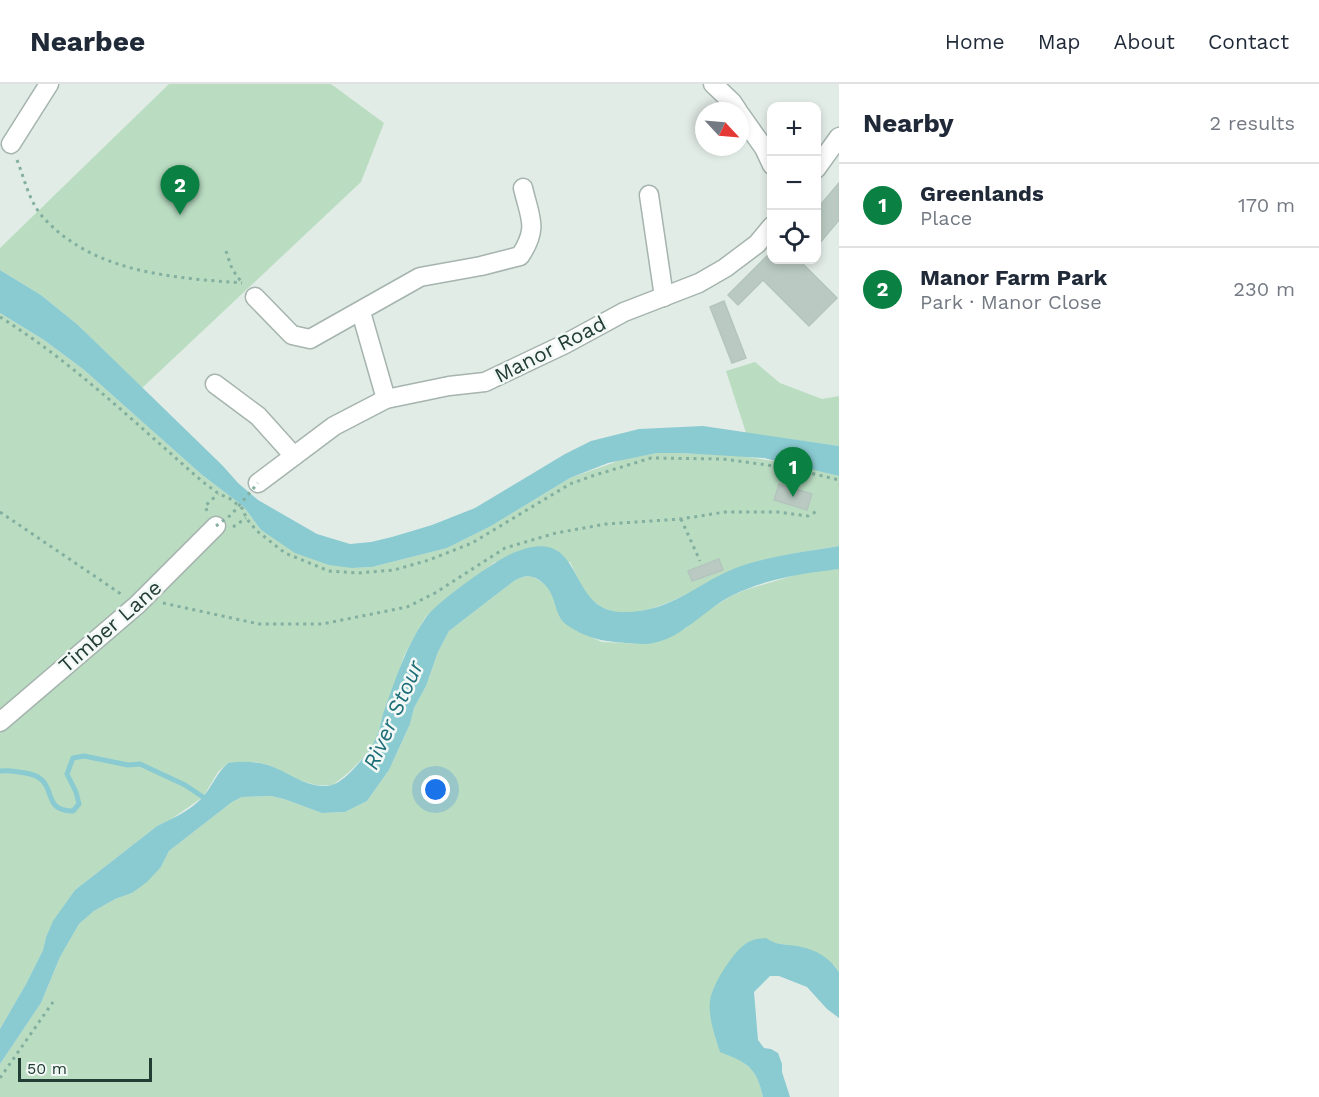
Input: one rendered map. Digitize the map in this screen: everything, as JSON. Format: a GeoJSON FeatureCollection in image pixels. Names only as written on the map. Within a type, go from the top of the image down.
{"type":"FeatureCollection","features":[{"type":"Feature","properties":{"kind":"street"},"geometry":{"type":"LineString","coordinates":[[10,144],[49,84]]}},
{"type":"Feature","properties":{"kind":"street"},"geometry":{"type":"LineString","coordinates":[[713,84],[732,102]]}},
{"type":"Feature","properties":{"kind":"street"},"geometry":{"type":"LineString","coordinates":[[749,126],[767,156]]}},
{"type":"Feature","properties":{"kind":"street"},"geometry":{"type":"LineString","coordinates":[[821,165],[833,156],[839,137]]}},
{"type":"Feature","properties":{"kind":"street"},"geometry":{"type":"LineString","coordinates":[[255,297],[292,335],[310,339],[420,277],[520,256],[530,242],[533,228],[523,188]]}},
{"type":"Feature","properties":{"kind":"street"},"geometry":{"type":"LineString","coordinates":[[649,195],[663,297]]}},
{"type":"Feature","properties":{"kind":"street","name":"Manor Road"},"geometry":{"type":"LineString","coordinates":[[258,483],[334,426],[386,399],[449,386],[485,382],[565,344],[624,312],[699,283],[725,268],[757,244],[767,231]]}},
{"type":"Feature","properties":{"kind":"street"},"geometry":{"type":"LineString","coordinates":[[361,312],[386,399]]}},
{"type":"Feature","properties":{"kind":"street"},"geometry":{"type":"LineString","coordinates":[[215,384],[258,416],[294,456]]}},
{"type":"Feature","properties":{"kind":"street","name":"Timber Lane"},"geometry":{"type":"LineString","coordinates":[[0,722],[137,605],[216,526]]}},
{"type":"Feature","properties":{"kind":"path"},"geometry":{"type":"LineString","coordinates":[[10,144],[36,208],[57,231],[86,251],[113,263],[140,270],[190,279],[242,283]]}},
{"type":"Feature","properties":{"kind":"path"},"geometry":{"type":"LineString","coordinates":[[226,251],[232,269],[255,297]]}},
{"type":"Feature","properties":{"kind":"path"},"geometry":{"type":"LineString","coordinates":[[0,317],[84,378],[203,482],[243,509],[246,518],[270,543],[293,557],[329,571],[358,573],[394,570],[429,560],[472,543],[570,484],[651,458],[723,459],[789,468],[839,480]]}},
{"type":"Feature","properties":{"kind":"path"},"geometry":{"type":"LineString","coordinates":[[216,526],[231,515],[258,483]]}},
{"type":"Feature","properties":{"kind":"path"},"geometry":{"type":"LineString","coordinates":[[0,512],[137,605],[155,602],[259,624],[322,624],[407,607],[435,593],[505,548],[531,539],[606,524],[681,519],[725,512],[778,512],[808,516],[819,510]]}},
{"type":"Feature","properties":{"kind":"path"},"geometry":{"type":"LineString","coordinates":[[681,519],[700,561]]}},
{"type":"Feature","properties":{"kind":"path"},"geometry":{"type":"LineString","coordinates":[[0,1078],[52,1002]]}},
{"type":"Feature","properties":{"kind":"green space"},"geometry":{"type":"Polygon","coordinates":[[[169,84],[331,84],[384,123],[361,182],[142,388],[78,325],[41,295],[0,270],[0,248],[169,84]]]}},
{"type":"Feature","properties":{"kind":"green space"},"geometry":{"type":"Polygon","coordinates":[[[0,313],[44,340],[83,369],[201,474],[244,507],[261,530],[278,541],[352,568],[372,567],[447,548],[491,526],[570,478],[624,459],[657,453],[741,456],[793,464],[839,476],[839,546],[744,566],[668,603],[647,610],[626,613],[607,609],[590,598],[570,562],[495,562],[426,616],[404,656],[376,739],[365,756],[348,773],[333,785],[316,785],[299,780],[269,765],[256,762],[228,763],[218,772],[203,797],[170,820],[157,826],[75,890],[53,922],[43,950],[0,1029],[0,313]]]}},
{"type":"Feature","properties":{"kind":"green space"},"geometry":{"type":"Polygon","coordinates":[[[755,362],[780,383],[822,399],[839,396],[839,446],[746,433],[726,371],[755,362]]]}},
{"type":"Feature","properties":{"kind":"green space"},"geometry":{"type":"Polygon","coordinates":[[[839,569],[839,972],[835,966],[789,945],[775,944],[710,1000],[711,1018],[720,1051],[749,1067],[757,1078],[763,1097],[0,1097],[0,1064],[41,1003],[60,957],[79,924],[94,911],[115,899],[132,893],[161,867],[169,851],[232,802],[242,797],[271,796],[322,813],[345,812],[367,801],[389,770],[449,631],[514,581],[532,576],[543,583],[551,590],[560,617],[577,631],[602,642],[644,644],[686,628],[699,616],[745,590],[805,572],[839,569]]]}},
{"type":"Feature","properties":{"kind":"water"},"geometry":{"type":"Polygon","coordinates":[[[0,270],[41,295],[78,325],[258,500],[317,534],[350,544],[392,537],[432,525],[475,508],[591,441],[639,429],[703,426],[839,446],[839,476],[764,458],[657,453],[608,463],[570,478],[491,526],[447,548],[372,567],[352,568],[329,565],[295,553],[261,530],[244,507],[201,474],[83,369],[44,340],[0,313],[0,270]]]}},
{"type":"Feature","properties":{"kind":"water","name":"River Stour"},"geometry":{"type":"Polygon","coordinates":[[[839,546],[839,569],[785,577],[746,589],[722,601],[678,633],[654,643],[612,642],[585,635],[562,621],[550,591],[539,580],[526,576],[514,581],[449,631],[389,770],[367,801],[345,812],[322,813],[271,796],[242,797],[232,802],[169,851],[161,867],[147,882],[132,893],[115,899],[94,911],[79,924],[60,957],[41,1003],[0,1064],[0,1029],[43,950],[53,921],[75,890],[157,826],[198,802],[228,763],[263,764],[315,785],[332,785],[343,779],[372,746],[401,665],[425,619],[452,594],[491,565],[511,554],[535,547],[552,548],[564,557],[590,597],[602,607],[620,612],[655,608],[726,572],[752,562],[839,546]]]}},
{"type":"Feature","properties":{"kind":"water"},"geometry":{"type":"Polygon","coordinates":[[[766,938],[777,943],[817,952],[829,960],[839,972],[839,1018],[827,1009],[807,987],[779,976],[770,976],[754,992],[758,1040],[764,1048],[778,1053],[790,1097],[763,1097],[757,1078],[749,1067],[720,1052],[711,1020],[712,994],[728,962],[747,943],[766,938]]]}},
{"type":"Feature","properties":{"kind":"building"},"geometry":{"type":"Polygon","coordinates":[[[839,183],[839,220],[821,241],[821,210],[821,204],[839,183]]]}},
{"type":"Feature","properties":{"kind":"building"},"geometry":{"type":"Polygon","coordinates":[[[767,256],[767,264],[803,264],[837,298],[809,326],[763,280],[738,305],[728,295],[767,256]]]}},
{"type":"Feature","properties":{"kind":"building"},"geometry":{"type":"Polygon","coordinates":[[[724,301],[746,358],[732,363],[710,307],[724,301]]]}},
{"type":"Feature","properties":{"kind":"building"},"geometry":{"type":"Polygon","coordinates":[[[779,484],[812,494],[807,510],[774,500],[779,484]]]}},
{"type":"Feature","properties":{"kind":"building"},"geometry":{"type":"Polygon","coordinates":[[[719,559],[723,570],[692,581],[688,571],[719,559]]]}},
{"type":"Feature","properties":{"kind":"waterway"},"geometry":{"type":"LineString","coordinates":[[0,771],[32,774],[38,777],[47,787],[53,803],[64,810],[73,811],[79,804],[67,774],[73,758],[84,756],[128,765],[140,764],[185,785],[209,801]]}},
{"type":"Feature","properties":{"kind":"place","name":"Manor Farm Park"},"geometry":{"type":"Point","coordinates":[180,215]}},
{"type":"Feature","properties":{"kind":"place","name":"Greenlands"},"geometry":{"type":"Point","coordinates":[793,497]}}]}
